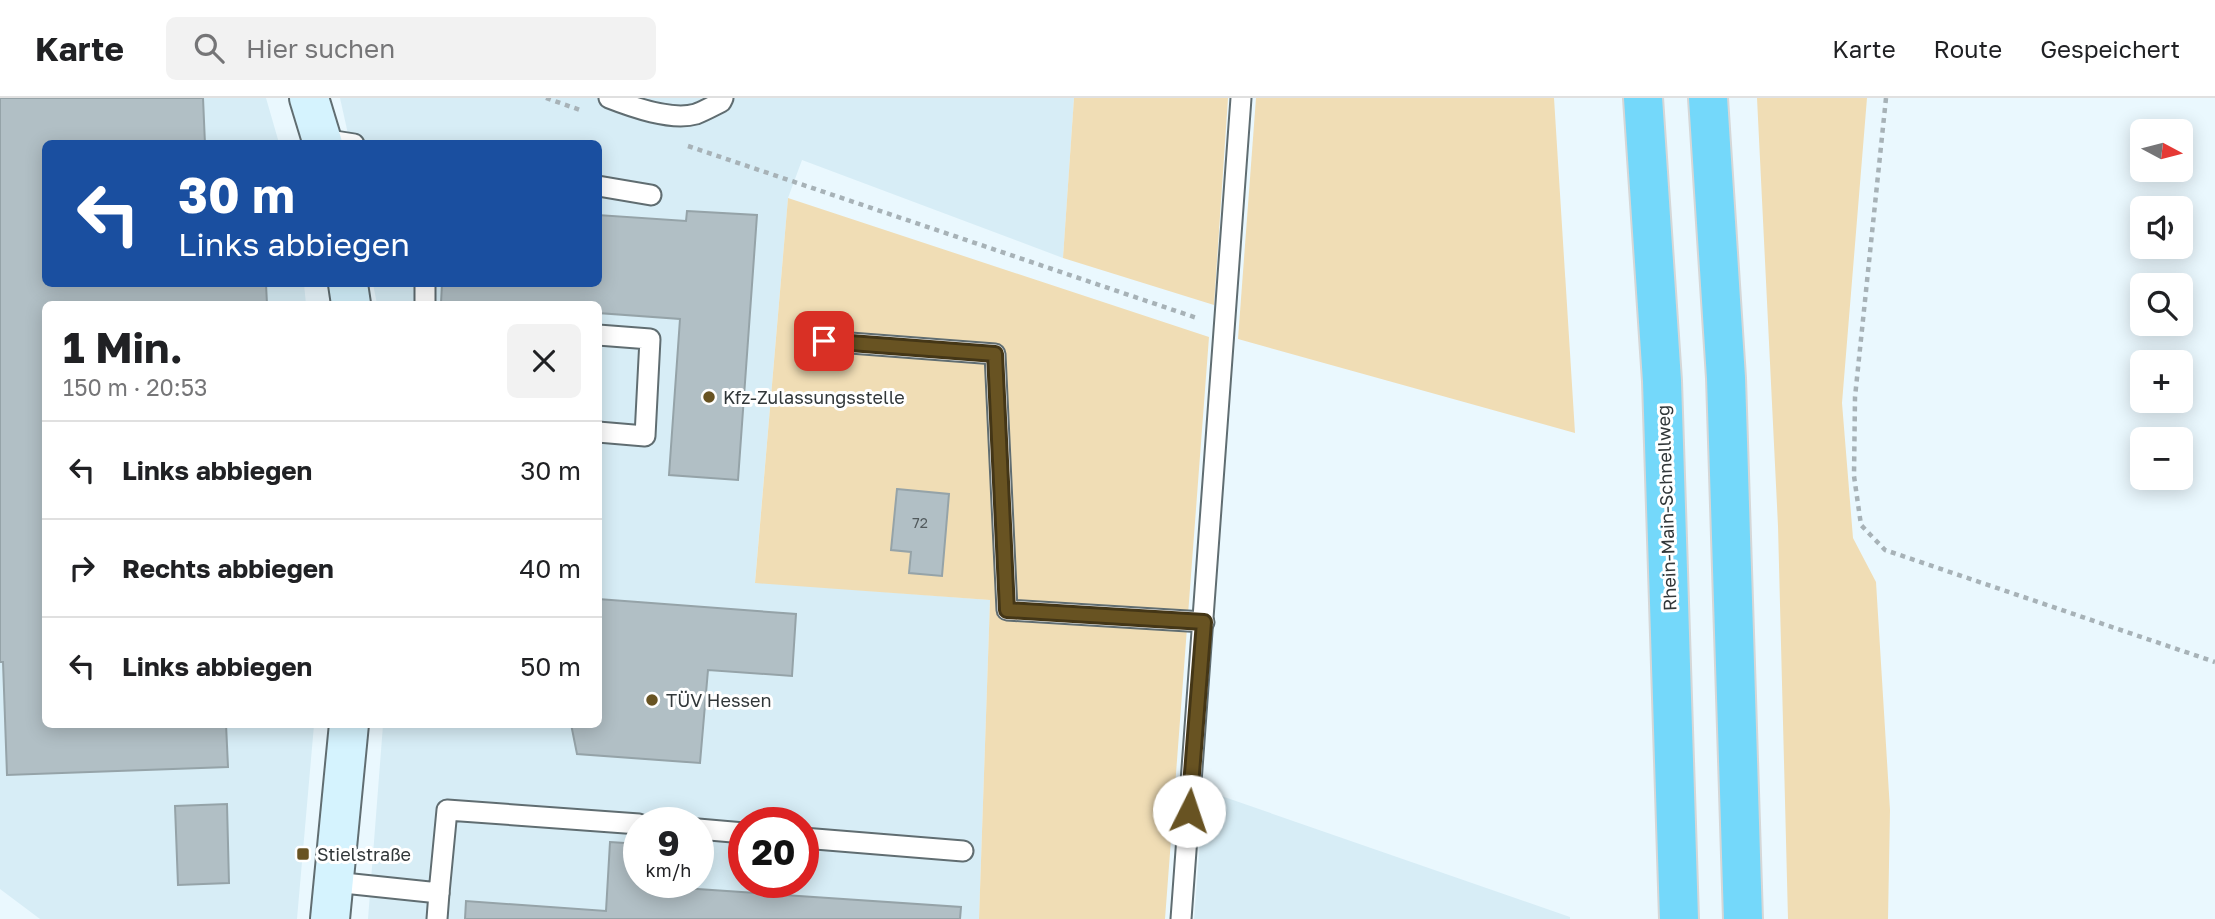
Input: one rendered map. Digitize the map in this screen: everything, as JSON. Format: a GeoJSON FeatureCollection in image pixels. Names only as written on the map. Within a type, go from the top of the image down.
{"type":"FeatureCollection","features":[{"type":"Feature","properties":{"kind":"highway","name":"Rhein-Main-Schnellweg"},"geometry":{"type":"LineString","coordinates":[[1643,98],[1662,381],[1679,919]]}},
{"type":"Feature","properties":{"kind":"highway"},"geometry":{"type":"LineString","coordinates":[[1708,98],[1726,378],[1743,919]]}},
{"type":"Feature","properties":{"kind":"street"},"geometry":{"type":"LineString","coordinates":[[309,98],[332,140]]}},
{"type":"Feature","properties":{"kind":"street"},"geometry":{"type":"LineString","coordinates":[[332,900],[349,728]]}},
{"type":"Feature","properties":{"kind":"lane"},"geometry":{"type":"LineString","coordinates":[[609,98],[637,109],[694,115],[721,102],[723,98]]}},
{"type":"Feature","properties":{"kind":"lane"},"geometry":{"type":"LineString","coordinates":[[1181,919],[1241,98]]}},
{"type":"Feature","properties":{"kind":"lane"},"geometry":{"type":"LineString","coordinates":[[602,187],[651,195]]}},
{"type":"Feature","properties":{"kind":"lane"},"geometry":{"type":"LineString","coordinates":[[602,335],[650,339],[645,436],[602,432]]}},
{"type":"Feature","properties":{"kind":"lane"},"geometry":{"type":"LineString","coordinates":[[824,341],[995,354],[1007,610],[1204,622]]}},
{"type":"Feature","properties":{"kind":"lane"},"geometry":{"type":"LineString","coordinates":[[436,919],[446,810],[623,823]]}},
{"type":"Feature","properties":{"kind":"lane"},"geometry":{"type":"LineString","coordinates":[[819,839],[963,850]]}},
{"type":"Feature","properties":{"kind":"lane"},"geometry":{"type":"LineString","coordinates":[[332,900],[439,893]]}},
{"type":"Feature","properties":{"kind":"path"},"geometry":{"type":"LineString","coordinates":[[546,98],[585,111]]}},
{"type":"Feature","properties":{"kind":"path"},"geometry":{"type":"LineString","coordinates":[[1886,98],[1855,397],[1854,476],[1861,525],[1885,550],[2215,662]]}},
{"type":"Feature","properties":{"kind":"path"},"geometry":{"type":"LineString","coordinates":[[676,142],[1224,327]]}},
{"type":"Feature","properties":{"kind":"shaded area"},"geometry":{"type":"Polygon","coordinates":[[[0,98],[266,98],[278,140],[42,140],[42,287],[304,287],[306,301],[42,301],[42,728],[314,728],[297,919],[40,919],[0,889],[0,98]]]}},
{"type":"Feature","properties":{"kind":"shaded area"},"geometry":{"type":"Polygon","coordinates":[[[340,98],[1074,98],[1063,258],[802,160],[788,198],[755,582],[990,600],[979,919],[368,919],[383,728],[602,728],[602,301],[376,301],[374,287],[602,287],[602,140],[349,140],[340,98]]]}},
{"type":"Feature","properties":{"kind":"shaded area"},"geometry":{"type":"Polygon","coordinates":[[[1074,98],[1228,98],[1214,305],[1063,258],[1074,98]]]}},
{"type":"Feature","properties":{"kind":"shaded area"},"geometry":{"type":"Polygon","coordinates":[[[1256,98],[1554,98],[1575,433],[1238,339],[1256,98]]]}},
{"type":"Feature","properties":{"kind":"shaded area"},"geometry":{"type":"Polygon","coordinates":[[[1757,98],[1867,98],[1842,403],[1853,538],[1876,582],[1890,810],[1888,919],[1788,919],[1778,526],[1757,98]]]}},
{"type":"Feature","properties":{"kind":"shaded area"},"geometry":{"type":"Polygon","coordinates":[[[788,198],[1209,337],[1165,919],[979,919],[990,600],[755,583],[788,198]]]}},
{"type":"Feature","properties":{"kind":"shaded area"},"geometry":{"type":"Polygon","coordinates":[[[1204,790],[1570,917],[1570,919],[1194,919],[1204,790]]]}},
{"type":"Feature","properties":{"kind":"building"},"geometry":{"type":"Polygon","coordinates":[[[0,98],[203,98],[205,140],[42,140],[42,287],[266,287],[267,301],[42,301],[42,728],[226,728],[228,767],[7,775],[3,662],[0,662],[0,98]]]}},
{"type":"Feature","properties":{"kind":"building","name":"Kfz-Zulassungsstelle"},"geometry":{"type":"Polygon","coordinates":[[[687,211],[757,215],[738,480],[669,475],[680,319],[602,313],[602,301],[441,301],[442,287],[602,287],[602,215],[686,221],[687,211]]]}},
{"type":"Feature","properties":{"kind":"building"},"geometry":{"type":"Polygon","coordinates":[[[897,489],[949,494],[942,576],[909,573],[911,552],[891,550],[897,489]]]}},
{"type":"Feature","properties":{"kind":"building","name":"TÜV Hessen"},"geometry":{"type":"Polygon","coordinates":[[[602,599],[796,614],[792,676],[708,670],[700,763],[577,754],[572,728],[602,728],[602,599]]]}},
{"type":"Feature","properties":{"kind":"building"},"geometry":{"type":"Polygon","coordinates":[[[227,804],[229,883],[178,885],[175,806],[227,804]]]}},
{"type":"Feature","properties":{"kind":"building"},"geometry":{"type":"Polygon","coordinates":[[[610,842],[623,843],[623,898],[714,898],[714,890],[728,891],[728,898],[819,897],[961,907],[960,919],[465,919],[466,901],[606,911],[610,842]]]}},
{"type":"Feature","properties":{"kind":"place","name":"Kfz-Zulassungsstelle"},"geometry":{"type":"Point","coordinates":[709,397]}},
{"type":"Feature","properties":{"kind":"place","name":"TÜV Hessen"},"geometry":{"type":"Point","coordinates":[652,700]}},
{"type":"Feature","properties":{"kind":"place","name":"Stielstraße"},"geometry":{"type":"Point","coordinates":[303,854]}},
{"type":"Feature","properties":{"kind":"route"},"geometry":{"type":"LineString","coordinates":[[824,341],[995,354],[1007,610],[1204,622],[1189,811]]}}]}
